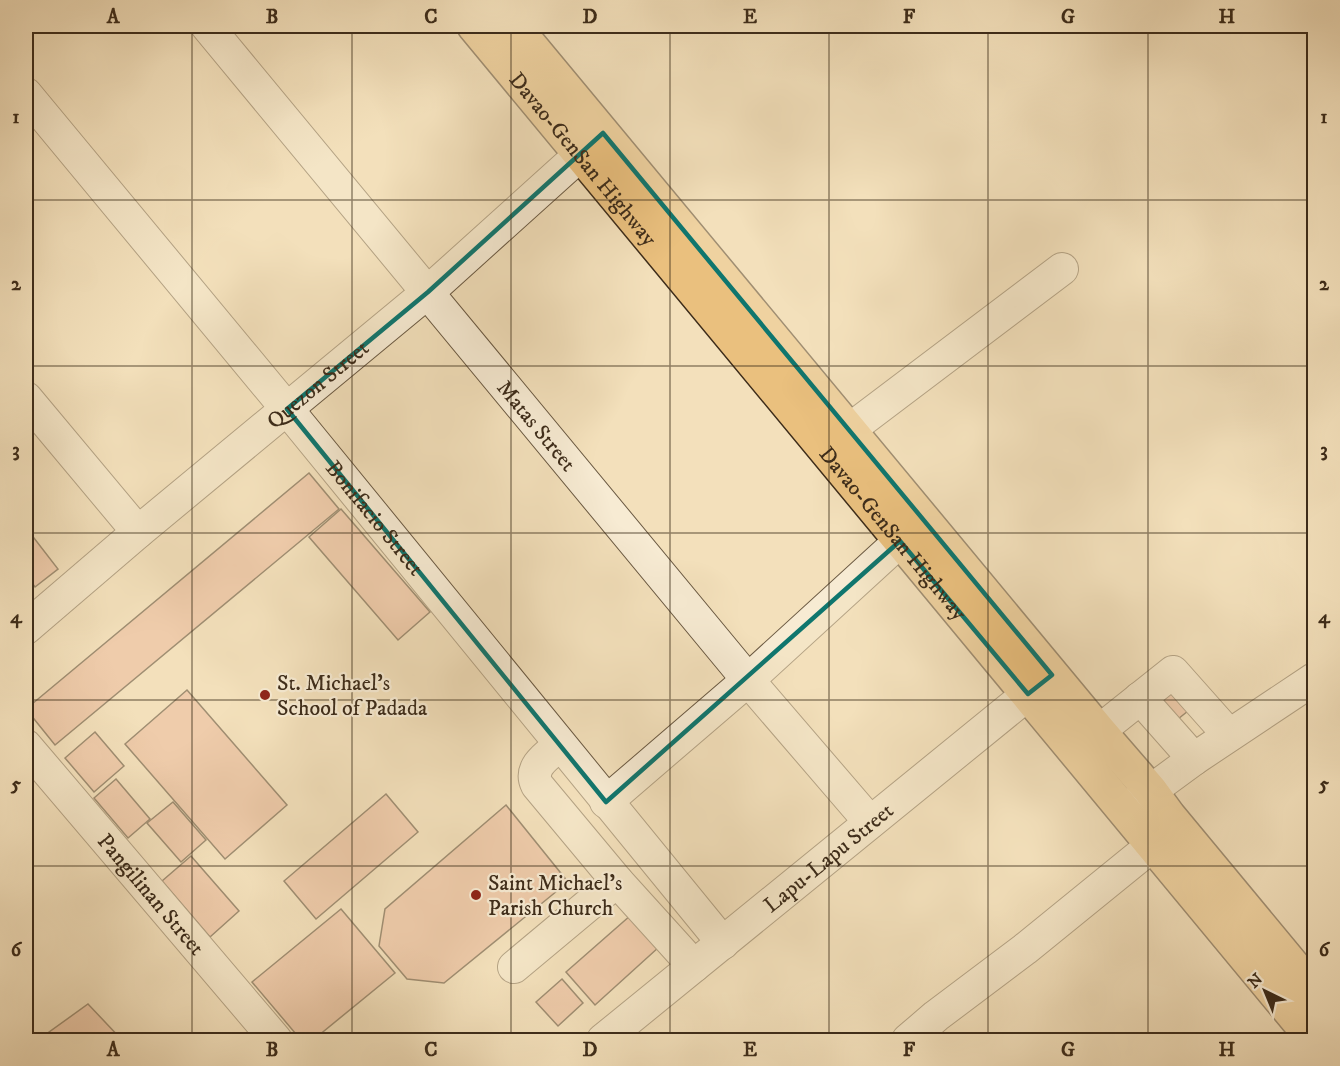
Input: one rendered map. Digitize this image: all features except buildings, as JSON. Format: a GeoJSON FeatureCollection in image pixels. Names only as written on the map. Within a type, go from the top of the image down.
{"type":"FeatureCollection","features":[{"type":"Feature","properties":{"kind":"highway","name":"Davao-GenSan Highway"},"geometry":{"type":"LineString","coordinates":[[474,26],[592,144],[849,430],[1040,684],[1125,810],[1314,1040]]}},
{"type":"Feature","properties":{"kind":"highway","name":"Davao-GenSan Highway"},"geometry":{"type":"LineString","coordinates":[[514,26],[592,144],[900,541],[1040,684],[1099,731],[1314,991]]}},
{"type":"Feature","properties":{"kind":"street","name":"Matas Street"},"geometry":{"type":"LineString","coordinates":[[207,26],[748,680],[870,822]]}},
{"type":"Feature","properties":{"kind":"street","name":"Bonifacio Street"},"geometry":{"type":"LineString","coordinates":[[26,94],[287,409],[723,943]]}},
{"type":"Feature","properties":{"kind":"street","name":"Quezon Street"},"geometry":{"type":"LineString","coordinates":[[26,628],[138,532],[428,292],[592,144]]}},
{"type":"Feature","properties":{"kind":"street"},"geometry":{"type":"LineString","coordinates":[[849,430],[1062,269]]}},
{"type":"Feature","properties":{"kind":"street"},"geometry":{"type":"LineString","coordinates":[[26,398],[138,532]]}},
{"type":"Feature","properties":{"kind":"street"},"geometry":{"type":"LineString","coordinates":[[567,822],[603,798],[748,680],[900,541]]}},
{"type":"Feature","properties":{"kind":"street"},"geometry":{"type":"LineString","coordinates":[[1099,731],[1173,672],[1229,735]]}},
{"type":"Feature","properties":{"kind":"street"},"geometry":{"type":"LineString","coordinates":[[1125,810],[1194,759],[1314,679]]}},
{"type":"Feature","properties":{"kind":"street","name":"Lapu-Lapu Street"},"geometry":{"type":"LineString","coordinates":[[603,1041],[1040,684]]}},
{"type":"Feature","properties":{"kind":"street"},"geometry":{"type":"LineString","coordinates":[[1140,698],[1194,759]]}},
{"type":"Feature","properties":{"kind":"street"},"geometry":{"type":"LineString","coordinates":[[560,745],[536,768],[534,779],[617,881],[694,966]]}},
{"type":"Feature","properties":{"kind":"street","name":"Pangilinan Street"},"geometry":{"type":"LineString","coordinates":[[26,746],[276,1041]]}},
{"type":"Feature","properties":{"kind":"street"},"geometry":{"type":"LineString","coordinates":[[908,1041],[936,1016],[1025,949],[1153,845]]}},
{"type":"Feature","properties":{"kind":"street"},"geometry":{"type":"LineString","coordinates":[[514,967],[617,881]]}},
{"type":"Feature","properties":{"kind":"highlighted area"},"geometry":{"type":"Polygon","coordinates":[[[603,133],[1052,675],[1028,694],[900,541],[606,802],[287,409],[428,292],[603,133]]]}},
{"type":"Feature","properties":{"kind":"place","name":"St. Michael's School of Padada"},"geometry":{"type":"Point","coordinates":[265,695]}},
{"type":"Feature","properties":{"kind":"place","name":"Saint Michael's Parish Church"},"geometry":{"type":"Point","coordinates":[476,895]}}]}
